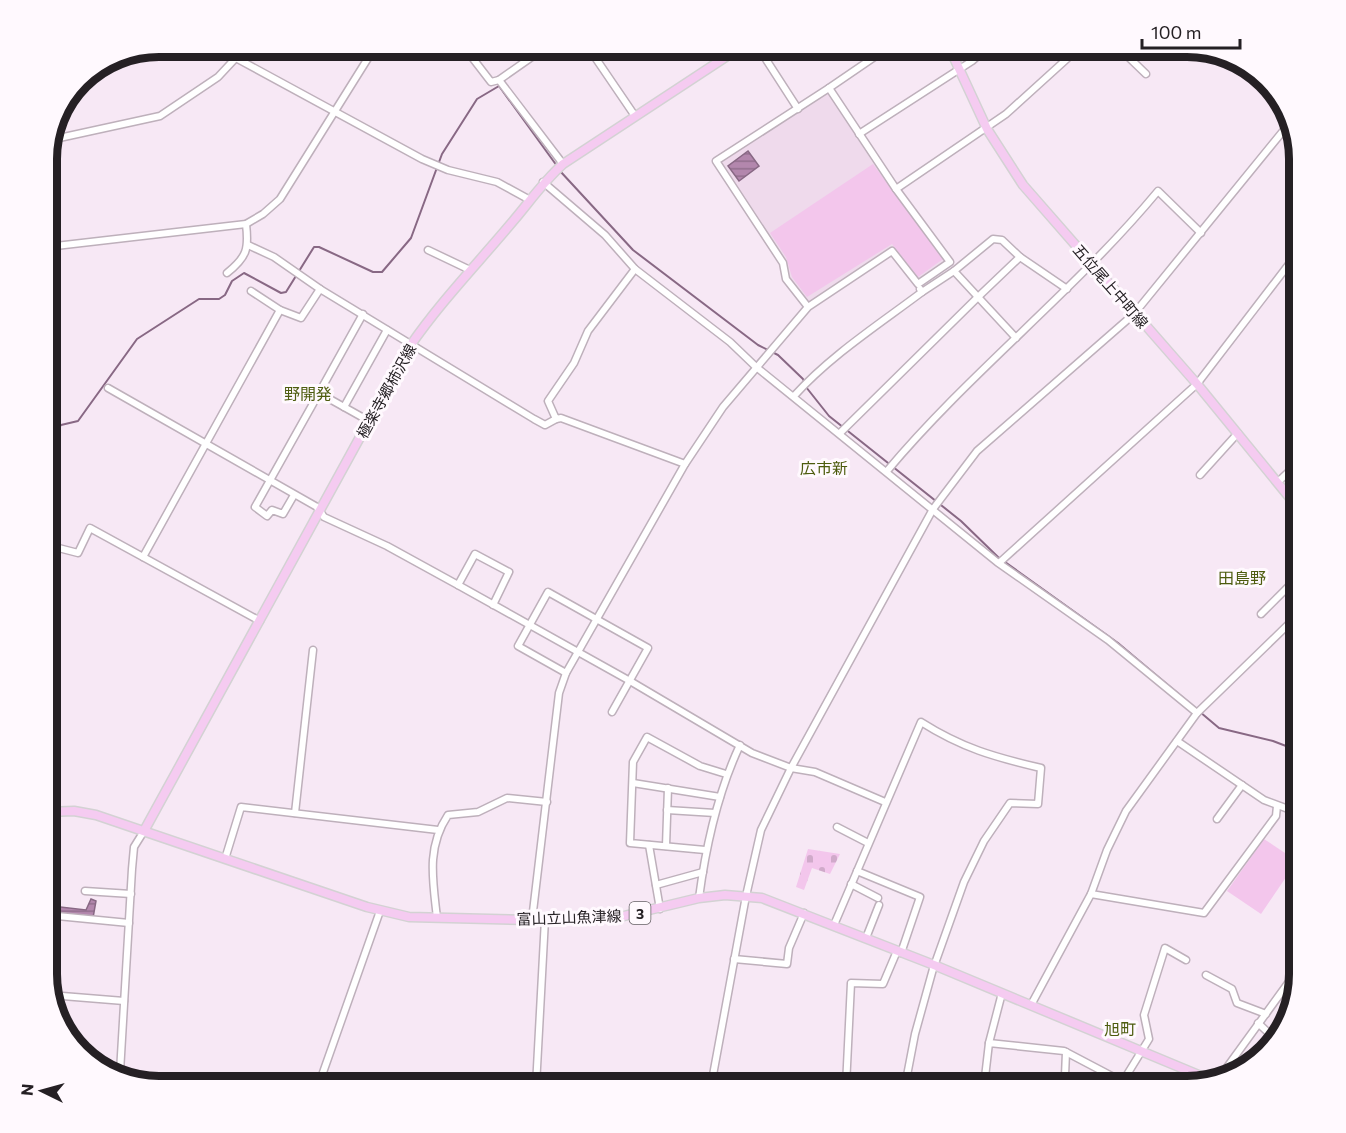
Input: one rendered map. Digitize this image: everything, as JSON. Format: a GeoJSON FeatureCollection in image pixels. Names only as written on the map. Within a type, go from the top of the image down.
{"type":"FeatureCollection","features":[{"type":"Feature","properties":{"kind":"main road","name":"極楽寺郷柿沢線"},"geometry":{"type":"LineString","coordinates":[[144,831],[410,346],[429,319],[543,182],[563,164],[724,57]]}},
{"type":"Feature","properties":{"kind":"main road","name":"五位尾上中町線"},"geometry":{"type":"LineString","coordinates":[[954,57],[987,129],[1023,185],[1197,384],[1289,495]]}},
{"type":"Feature","properties":{"kind":"main road","name":"富山立山魚津線"},"geometry":{"type":"LineString","coordinates":[[57,812],[74,811],[96,815],[380,911],[437,918],[532,920],[624,916],[699,898],[746,896],[771,900],[1200,1075]]}},
{"type":"Feature","properties":{"kind":"street"},"geometry":{"type":"LineString","coordinates":[[57,246],[246,224],[263,214],[280,199],[368,57]]}},
{"type":"Feature","properties":{"kind":"street"},"geometry":{"type":"LineString","coordinates":[[472,57],[491,82],[499,80],[531,57]]}},
{"type":"Feature","properties":{"kind":"street"},"geometry":{"type":"LineString","coordinates":[[595,57],[635,116]]}},
{"type":"Feature","properties":{"kind":"street"},"geometry":{"type":"LineString","coordinates":[[765,57],[798,109]]}},
{"type":"Feature","properties":{"kind":"street"},"geometry":{"type":"LineString","coordinates":[[808,307],[786,279],[783,262],[716,161],[798,109],[873,57]]}},
{"type":"Feature","properties":{"kind":"street"},"geometry":{"type":"LineString","coordinates":[[859,134],[959,70],[975,57]]}},
{"type":"Feature","properties":{"kind":"street"},"geometry":{"type":"LineString","coordinates":[[896,189],[987,129],[1068,57]]}},
{"type":"Feature","properties":{"kind":"street"},"geometry":{"type":"LineString","coordinates":[[1130,57],[1146,74]]}},
{"type":"Feature","properties":{"kind":"street"},"geometry":{"type":"LineString","coordinates":[[59,138],[160,116],[218,76],[236,58],[422,159],[448,170],[497,182],[530,200]]}},
{"type":"Feature","properties":{"kind":"street"},"geometry":{"type":"LineString","coordinates":[[499,80],[563,164]]}},
{"type":"Feature","properties":{"kind":"street"},"geometry":{"type":"LineString","coordinates":[[829,88],[896,189],[950,262],[918,284]]}},
{"type":"Feature","properties":{"kind":"street"},"geometry":{"type":"LineString","coordinates":[[713,1076],[746,896],[761,830],[791,768],[933,509],[977,451],[1134,314],[1284,129]]}},
{"type":"Feature","properties":{"kind":"street"},"geometry":{"type":"LineString","coordinates":[[543,182],[605,236],[635,269],[730,342],[755,366],[999,563],[1108,640],[1197,712]]}},
{"type":"Feature","properties":{"kind":"street"},"geometry":{"type":"LineString","coordinates":[[887,471],[1016,338],[1093,265],[1158,191],[1201,233]]}},
{"type":"Feature","properties":{"kind":"street"},"geometry":{"type":"LineString","coordinates":[[227,273],[240,262],[248,245],[246,224]]}},
{"type":"Feature","properties":{"kind":"street"},"geometry":{"type":"LineString","coordinates":[[794,396],[809,379],[843,351],[954,271],[993,239],[1002,240],[1020,257],[1067,289]]}},
{"type":"Feature","properties":{"kind":"street"},"geometry":{"type":"LineString","coordinates":[[248,245],[274,257],[410,346],[545,425],[561,418],[684,464]]}},
{"type":"Feature","properties":{"kind":"street"},"geometry":{"type":"LineString","coordinates":[[428,250],[470,270]]}},
{"type":"Feature","properties":{"kind":"street"},"geometry":{"type":"LineString","coordinates":[[532,920],[559,693],[566,673],[579,654],[684,464],[723,407],[755,366],[808,307],[892,250],[922,292]]}},
{"type":"Feature","properties":{"kind":"street"},"geometry":{"type":"LineString","coordinates":[[840,433],[1020,257]]}},
{"type":"Feature","properties":{"kind":"street"},"geometry":{"type":"LineString","coordinates":[[999,563],[1197,384],[1289,264]]}},
{"type":"Feature","properties":{"kind":"street"},"geometry":{"type":"LineString","coordinates":[[555,419],[548,401],[574,363],[588,331],[635,269]]}},
{"type":"Feature","properties":{"kind":"street"},"geometry":{"type":"LineString","coordinates":[[954,271],[1016,338]]}},
{"type":"Feature","properties":{"kind":"street"},"geometry":{"type":"LineString","coordinates":[[251,291],[280,310],[301,318],[320,289]]}},
{"type":"Feature","properties":{"kind":"street"},"geometry":{"type":"LineString","coordinates":[[143,557],[280,310]]}},
{"type":"Feature","properties":{"kind":"street"},"geometry":{"type":"LineString","coordinates":[[294,495],[283,514],[272,510],[267,516],[255,507],[363,314]]}},
{"type":"Feature","properties":{"kind":"street"},"geometry":{"type":"LineString","coordinates":[[344,407],[387,330]]}},
{"type":"Feature","properties":{"kind":"street"},"geometry":{"type":"LineString","coordinates":[[108,388],[317,507],[320,513],[458,585],[770,761],[791,768],[815,772],[885,802]]}},
{"type":"Feature","properties":{"kind":"street"},"geometry":{"type":"LineString","coordinates":[[319,393],[369,421]]}},
{"type":"Feature","properties":{"kind":"street"},"geometry":{"type":"LineString","coordinates":[[1200,475],[1238,433]]}},
{"type":"Feature","properties":{"kind":"street"},"geometry":{"type":"LineString","coordinates":[[1279,481],[1289,472]]}},
{"type":"Feature","properties":{"kind":"street"},"geometry":{"type":"LineString","coordinates":[[57,547],[78,552],[90,528],[260,621]]}},
{"type":"Feature","properties":{"kind":"street"},"geometry":{"type":"LineString","coordinates":[[458,585],[475,554],[509,573],[493,605]]}},
{"type":"Feature","properties":{"kind":"street"},"geometry":{"type":"LineString","coordinates":[[1261,614],[1289,586]]}},
{"type":"Feature","properties":{"kind":"street"},"geometry":{"type":"LineString","coordinates":[[566,673],[518,646],[548,592],[648,648],[612,712]]}},
{"type":"Feature","properties":{"kind":"street"},"geometry":{"type":"LineString","coordinates":[[1030,1005],[1091,894],[1107,850],[1126,811],[1197,712],[1289,624]]}},
{"type":"Feature","properties":{"kind":"street"},"geometry":{"type":"LineString","coordinates":[[295,813],[313,650]]}},
{"type":"Feature","properties":{"kind":"street"},"geometry":{"type":"LineString","coordinates":[[834,925],[921,722],[983,754],[1041,768],[1038,804],[1010,803],[984,841],[964,882],[934,965],[915,1034],[907,1076]]}},
{"type":"Feature","properties":{"kind":"street"},"geometry":{"type":"LineString","coordinates":[[705,850],[630,843],[633,762],[647,737],[700,766],[726,774]]}},
{"type":"Feature","properties":{"kind":"street"},"geometry":{"type":"LineString","coordinates":[[1177,741],[1242,785],[1277,806],[1289,810]]}},
{"type":"Feature","properties":{"kind":"street"},"geometry":{"type":"LineString","coordinates":[[699,898],[705,850],[726,774],[740,745]]}},
{"type":"Feature","properties":{"kind":"street"},"geometry":{"type":"LineString","coordinates":[[633,783],[720,797]]}},
{"type":"Feature","properties":{"kind":"street"},"geometry":{"type":"LineString","coordinates":[[1217,819],[1242,785]]}},
{"type":"Feature","properties":{"kind":"street"},"geometry":{"type":"LineString","coordinates":[[666,846],[668,788]]}},
{"type":"Feature","properties":{"kind":"street"},"geometry":{"type":"LineString","coordinates":[[437,918],[431,858],[438,830],[448,815],[478,812],[507,798],[547,802]]}},
{"type":"Feature","properties":{"kind":"street"},"geometry":{"type":"LineString","coordinates":[[1091,894],[1204,913],[1276,816],[1277,806]]}},
{"type":"Feature","properties":{"kind":"street"},"geometry":{"type":"LineString","coordinates":[[225,859],[240,807],[438,830]]}},
{"type":"Feature","properties":{"kind":"street"},"geometry":{"type":"LineString","coordinates":[[667,810],[715,813]]}},
{"type":"Feature","properties":{"kind":"street"},"geometry":{"type":"LineString","coordinates":[[837,827],[868,843]]}},
{"type":"Feature","properties":{"kind":"street"},"geometry":{"type":"LineString","coordinates":[[120,1068],[134,847],[144,831]]}},
{"type":"Feature","properties":{"kind":"street"},"geometry":{"type":"LineString","coordinates":[[649,845],[660,909]]}},
{"type":"Feature","properties":{"kind":"street"},"geometry":{"type":"LineString","coordinates":[[846,1076],[850,983],[883,984],[899,952],[920,897],[857,870]]}},
{"type":"Feature","properties":{"kind":"street"},"geometry":{"type":"LineString","coordinates":[[656,885],[703,872]]}},
{"type":"Feature","properties":{"kind":"street"},"geometry":{"type":"LineString","coordinates":[[851,884],[878,898]]}},
{"type":"Feature","properties":{"kind":"street"},"geometry":{"type":"LineString","coordinates":[[85,891],[131,894]]}},
{"type":"Feature","properties":{"kind":"street"},"geometry":{"type":"LineString","coordinates":[[866,938],[879,905]]}},
{"type":"Feature","properties":{"kind":"street"},"geometry":{"type":"LineString","coordinates":[[322,1076],[356,985],[380,911]]}},
{"type":"Feature","properties":{"kind":"street"},"geometry":{"type":"LineString","coordinates":[[734,959],[787,964],[789,948],[804,913]]}},
{"type":"Feature","properties":{"kind":"street"},"geometry":{"type":"LineString","coordinates":[[57,916],[129,922]]}},
{"type":"Feature","properties":{"kind":"street"},"geometry":{"type":"LineString","coordinates":[[537,1076],[545,919]]}},
{"type":"Feature","properties":{"kind":"street"},"geometry":{"type":"LineString","coordinates":[[1126,1076],[1149,1039],[1144,1015],[1164,948],[1186,960]]}},
{"type":"Feature","properties":{"kind":"street"},"geometry":{"type":"LineString","coordinates":[[1206,975],[1232,989],[1238,1003],[1266,1014]]}},
{"type":"Feature","properties":{"kind":"street"},"geometry":{"type":"LineString","coordinates":[[1224,1069],[1288,983]]}},
{"type":"Feature","properties":{"kind":"street"},"geometry":{"type":"LineString","coordinates":[[985,1076],[989,1043],[1002,993]]}},
{"type":"Feature","properties":{"kind":"street"},"geometry":{"type":"LineString","coordinates":[[59,996],[124,1001]]}},
{"type":"Feature","properties":{"kind":"street"},"geometry":{"type":"LineString","coordinates":[[1258,1023],[1269,1033]]}},
{"type":"Feature","properties":{"kind":"street"},"geometry":{"type":"LineString","coordinates":[[989,1043],[1066,1052],[1107,1076]]}},
{"type":"Feature","properties":{"kind":"street"},"geometry":{"type":"LineString","coordinates":[[1065,1076],[1066,1052]]}},
{"type":"Feature","properties":{"kind":"shaded area"},"geometry":{"type":"Polygon","coordinates":[[[829,88],[950,262],[918,284],[892,251],[808,307],[786,279],[783,262],[716,161],[829,88]]]}},
{"type":"Feature","properties":{"kind":"shaded area"},"geometry":{"type":"Polygon","coordinates":[[[748,151],[759,166],[739,181],[728,166],[748,151]]]}},
{"type":"Feature","properties":{"kind":"shaded area"},"geometry":{"type":"Polygon","coordinates":[[[91,899],[96,901],[93,918],[57,913],[57,907],[86,910],[91,899]]]}},
{"type":"Feature","properties":{"kind":"green space"},"geometry":{"type":"Polygon","coordinates":[[[873,164],[943,259],[918,277],[892,244],[807,297],[792,277],[786,257],[770,233],[873,164]]]}},
{"type":"Feature","properties":{"kind":"green space"},"geometry":{"type":"Polygon","coordinates":[[[1264,839],[1289,856],[1289,873],[1261,914],[1227,891],[1264,839]]]}},
{"type":"Feature","properties":{"kind":"green space"},"geometry":{"type":"Polygon","coordinates":[[[808,849],[840,854],[830,874],[812,868],[804,890],[796,887],[808,849]]]}},
{"type":"Feature","properties":{"kind":"waterway"},"geometry":{"type":"LineString","coordinates":[[57,430],[61,425],[78,421],[137,339],[199,299],[219,299],[225,295],[232,281],[244,273],[281,293],[286,292],[314,247],[319,247],[373,272],[382,272],[411,238],[442,154],[477,99],[499,86],[557,166]]}},
{"type":"Feature","properties":{"kind":"waterway"},"geometry":{"type":"LineString","coordinates":[[560,171],[633,250],[758,345],[778,355],[803,379],[806,387],[829,416],[961,521],[998,557],[1118,643],[1219,728],[1289,747]]}},
{"type":"Feature","properties":{"kind":"district","name":"野開発"},"geometry":{"type":"Point","coordinates":[308,393]}},
{"type":"Feature","properties":{"kind":"district","name":"広市新"},"geometry":{"type":"Point","coordinates":[824,467]}},
{"type":"Feature","properties":{"kind":"district","name":"田島野"},"geometry":{"type":"Point","coordinates":[1242,577]}},
{"type":"Feature","properties":{"kind":"district","name":"旭町"},"geometry":{"type":"Point","coordinates":[1120,1028]}}]}
